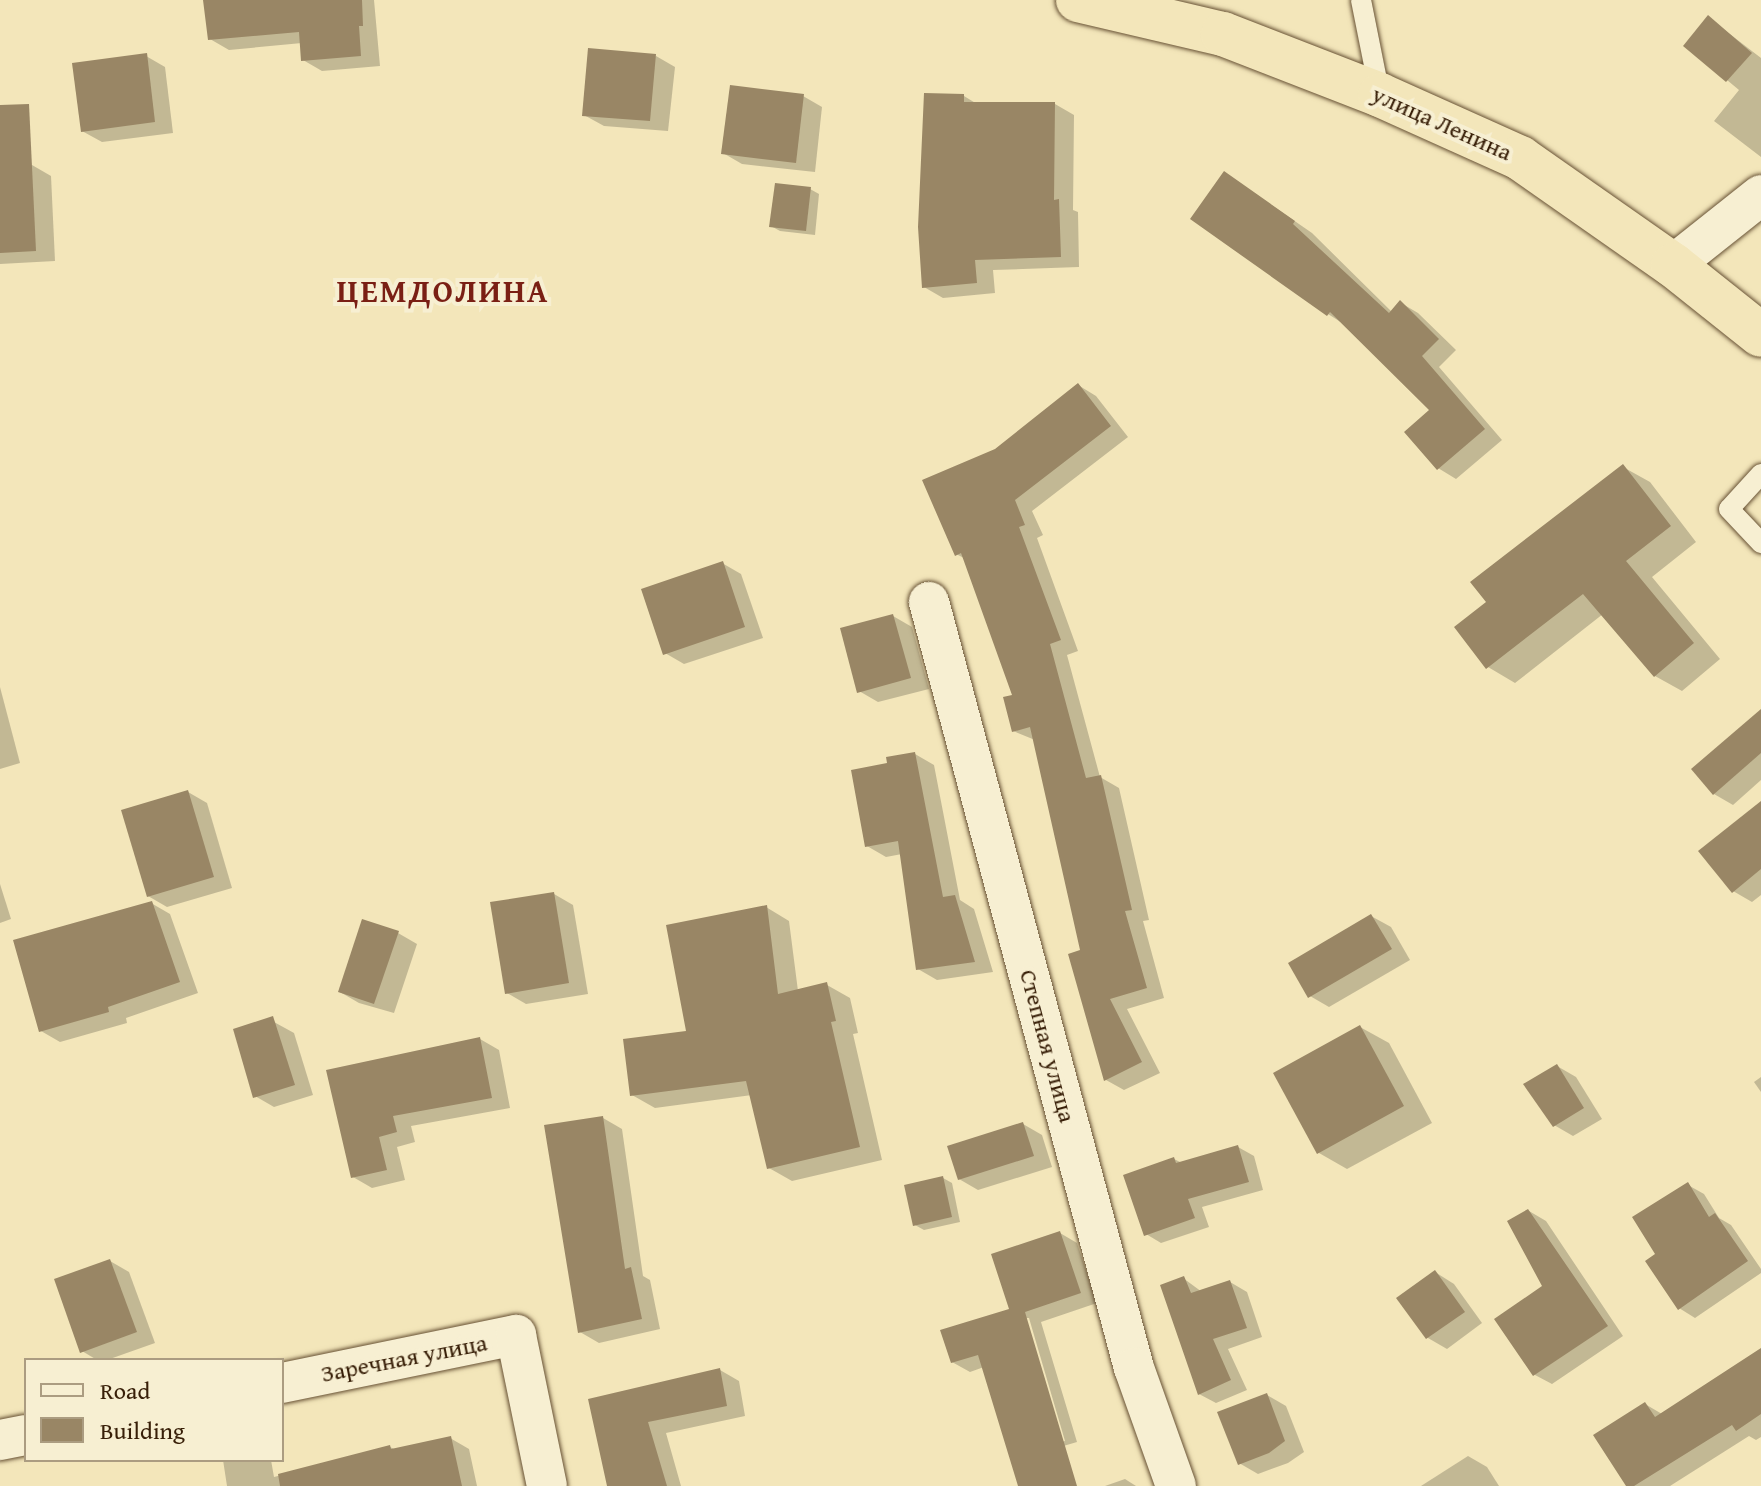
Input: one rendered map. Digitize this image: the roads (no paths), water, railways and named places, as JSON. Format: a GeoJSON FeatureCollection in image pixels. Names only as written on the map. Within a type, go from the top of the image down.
{"type":"FeatureCollection","features":[{"type":"Feature","properties":{"kind":"highway","name":"улица Ленина"},"geometry":{"type":"LineString","coordinates":[[1078,0],[1223,34],[1380,95],[1520,158],[1673,265],[1761,335]]}},
{"type":"Feature","properties":{"kind":"street"},"geometry":{"type":"LineString","coordinates":[[1673,265],[1761,195]]}},
{"type":"Feature","properties":{"kind":"street","name":"Степная улица"},"geometry":{"type":"LineString","coordinates":[[929,602],[1134,1368],[1176,1486]]}},
{"type":"Feature","properties":{"kind":"street","name":"Заречная улица"},"geometry":{"type":"LineString","coordinates":[[284,1383],[516,1335],[547,1486]]}},
{"type":"Feature","properties":{"kind":"street"},"geometry":{"type":"LineString","coordinates":[[0,1440],[24,1435]]}},
{"type":"Feature","properties":{"kind":"lane"},"geometry":{"type":"LineString","coordinates":[[1361,0],[1380,95]]}},
{"type":"Feature","properties":{"kind":"lane"},"geometry":{"type":"LineString","coordinates":[[1761,474],[1729,509],[1761,543]]}},
{"type":"Feature","properties":{"kind":"district","name":"ЦЕМДОЛИНА"},"geometry":{"type":"Point","coordinates":[443,291]}}]}
